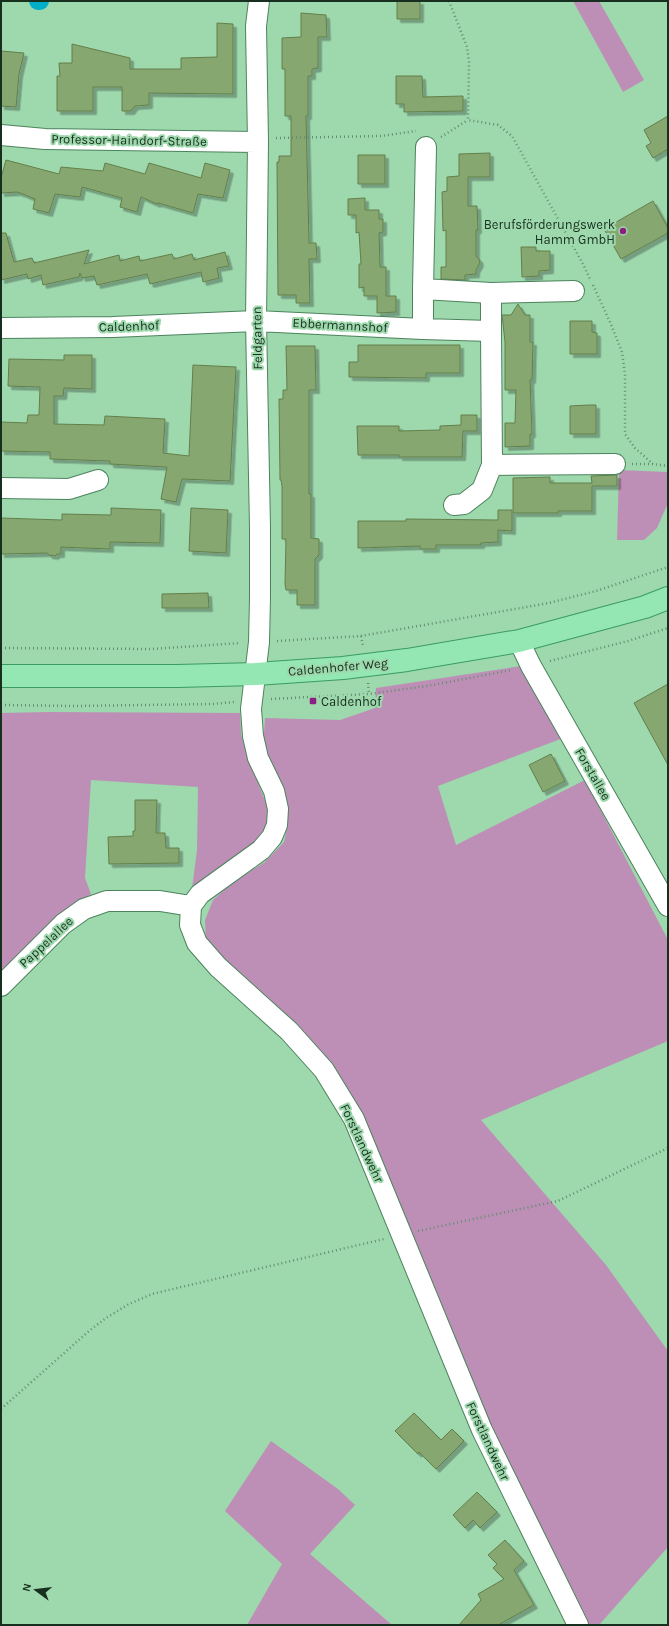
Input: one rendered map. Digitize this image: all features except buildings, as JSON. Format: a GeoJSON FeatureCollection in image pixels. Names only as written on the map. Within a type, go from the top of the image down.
{"type":"FeatureCollection","features":[{"type":"Feature","properties":{"kind":"main road","name":"Caldenhofer Weg"},"geometry":{"type":"LineString","coordinates":[[1,676],[177,676],[256,674],[343,668],[407,660],[519,641],[645,607],[668,598]]}},
{"type":"Feature","properties":{"kind":"street","name":"Feldgarten"},"geometry":{"type":"LineString","coordinates":[[256,674],[259,642],[260,528],[256,321],[258,139],[256,26],[259,1]]}},
{"type":"Feature","properties":{"kind":"street","name":"Professor-Haindorf-Straße"},"geometry":{"type":"LineString","coordinates":[[1,135],[45,139],[258,139]]}},
{"type":"Feature","properties":{"kind":"street"},"geometry":{"type":"LineString","coordinates":[[424,329],[423,289],[426,146]]}},
{"type":"Feature","properties":{"kind":"street"},"geometry":{"type":"LineString","coordinates":[[423,289],[491,293],[574,291]]}},
{"type":"Feature","properties":{"kind":"street"},"geometry":{"type":"LineString","coordinates":[[454,505],[464,504],[482,490],[492,465],[491,293]]}},
{"type":"Feature","properties":{"kind":"street","name":"Caldenhof"},"geometry":{"type":"LineString","coordinates":[[1,328],[113,327],[256,321]]}},
{"type":"Feature","properties":{"kind":"street","name":"Ebbermannshof"},"geometry":{"type":"LineString","coordinates":[[256,321],[424,329],[491,330]]}},
{"type":"Feature","properties":{"kind":"street"},"geometry":{"type":"LineString","coordinates":[[492,465],[616,464]]}},
{"type":"Feature","properties":{"kind":"street"},"geometry":{"type":"LineString","coordinates":[[1,488],[69,489],[98,480]]}},
{"type":"Feature","properties":{"kind":"street","name":"Forstallee"},"geometry":{"type":"LineString","coordinates":[[519,641],[531,666],[668,906]]}},
{"type":"Feature","properties":{"kind":"street"},"geometry":{"type":"LineString","coordinates":[[191,906],[200,894],[261,850],[272,837],[277,825],[278,809],[274,790],[258,758],[253,736],[252,700],[256,674]]}},
{"type":"Feature","properties":{"kind":"street","name":"Pappelallee"},"geometry":{"type":"LineString","coordinates":[[1,986],[63,924],[84,909],[106,901],[160,901],[191,906]]}},
{"type":"Feature","properties":{"kind":"street","name":"Forstlandwehr"},"geometry":{"type":"LineString","coordinates":[[191,906],[190,925],[197,943],[218,967],[289,1031],[324,1070],[354,1120],[482,1430],[578,1625]]}},
{"type":"Feature","properties":{"kind":"path"},"geometry":{"type":"LineString","coordinates":[[449,1],[467,47],[469,61],[468,120]]}},
{"type":"Feature","properties":{"kind":"path"},"geometry":{"type":"LineString","coordinates":[[426,146],[468,120],[498,125],[512,136],[583,264],[610,322],[622,352],[625,374],[626,434],[635,448],[653,464]]}},
{"type":"Feature","properties":{"kind":"path"},"geometry":{"type":"LineString","coordinates":[[258,139],[381,136],[426,129],[426,146]]}},
{"type":"Feature","properties":{"kind":"path"},"geometry":{"type":"LineString","coordinates":[[616,464],[653,464],[668,466]]}},
{"type":"Feature","properties":{"kind":"path"},"geometry":{"type":"LineString","coordinates":[[1,648],[152,649],[361,636],[437,624],[549,603],[668,567]]}},
{"type":"Feature","properties":{"kind":"path"},"geometry":{"type":"LineString","coordinates":[[531,666],[628,641],[668,628]]}},
{"type":"Feature","properties":{"kind":"path"},"geometry":{"type":"LineString","coordinates":[[1,1409],[89,1331],[129,1304],[152,1294],[402,1234],[558,1201],[668,1148]]}},
{"type":"Feature","properties":{"kind":"shaded area"},"geometry":{"type":"Polygon","coordinates":[[[573,1],[599,1],[644,80],[623,92],[573,1]]]}},
{"type":"Feature","properties":{"kind":"shaded area"},"geometry":{"type":"Polygon","coordinates":[[[619,470],[668,472],[668,503],[657,528],[644,540],[617,540],[619,470]]]}},
{"type":"Feature","properties":{"kind":"shaded area"},"geometry":{"type":"Polygon","coordinates":[[[541,663],[555,694],[563,738],[438,786],[456,845],[585,780],[668,940],[668,1041],[481,1120],[606,1265],[668,1351],[668,1547],[599,1625],[588,1625],[466,1378],[366,1136],[206,944],[205,920],[213,900],[232,883],[265,862],[284,842],[288,824],[281,786],[263,749],[265,718],[340,720],[375,708],[376,688],[541,663]]]}},
{"type":"Feature","properties":{"kind":"shaded area"},"geometry":{"type":"Polygon","coordinates":[[[1,713],[240,713],[241,734],[247,756],[270,813],[263,833],[254,846],[192,889],[197,850],[198,787],[91,780],[85,878],[91,894],[69,908],[1,980],[1,713]]]}},
{"type":"Feature","properties":{"kind":"shaded area"},"geometry":{"type":"Polygon","coordinates":[[[271,1441],[338,1489],[355,1505],[310,1554],[392,1625],[247,1625],[282,1564],[225,1511],[271,1441]]]}},
{"type":"Feature","properties":{"kind":"place","name":"Berufsförderungswerk Hamm GmbH"},"geometry":{"type":"Point","coordinates":[623,231]}},
{"type":"Feature","properties":{"kind":"place","name":"Caldenhof"},"geometry":{"type":"Point","coordinates":[313,701]}}]}
